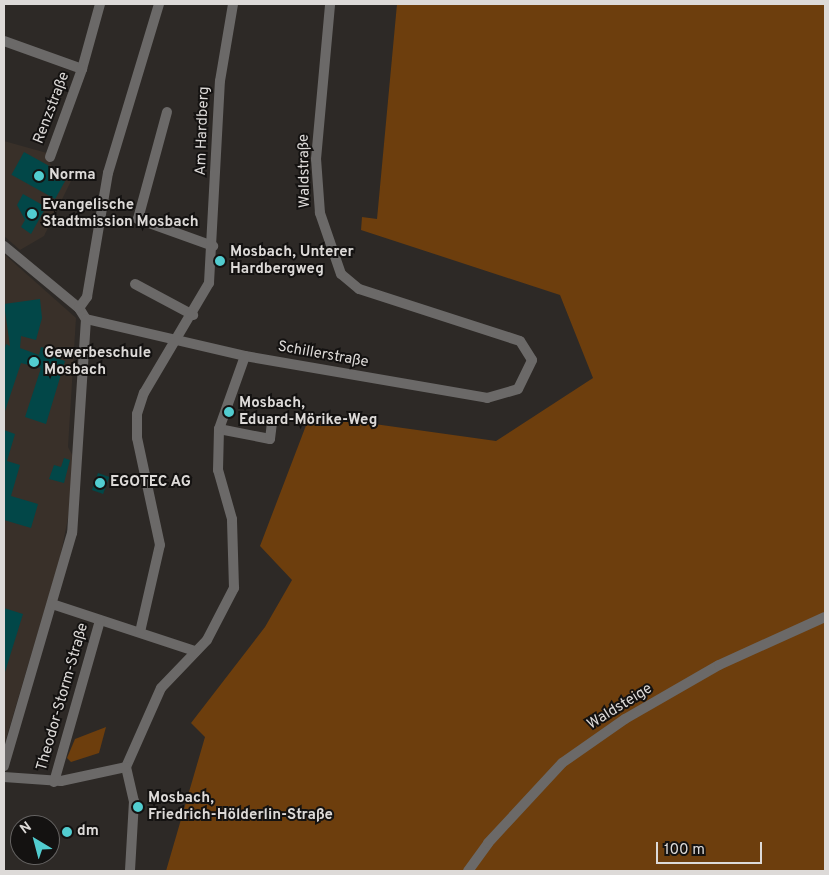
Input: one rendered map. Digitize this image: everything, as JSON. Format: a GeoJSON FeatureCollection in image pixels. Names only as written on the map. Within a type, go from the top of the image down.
{"type":"FeatureCollection","features":[{"type":"Feature","properties":{"kind":"street","name":"Renzstraße"},"geometry":{"type":"LineString","coordinates":[[50,157],[82,69],[100,4]]}},
{"type":"Feature","properties":{"kind":"street"},"geometry":{"type":"LineString","coordinates":[[79,308],[87,297],[108,173],[159,4]]}},
{"type":"Feature","properties":{"kind":"street","name":"Am Hardberg"},"geometry":{"type":"LineString","coordinates":[[140,632],[158,570],[160,545],[137,438],[137,414],[144,393],[178,342],[209,283],[214,246],[220,81],[233,4]]}},
{"type":"Feature","properties":{"kind":"street","name":"Waldstraße"},"geometry":{"type":"LineString","coordinates":[[330,4],[316,159],[320,213],[341,274],[358,288],[520,341],[532,355]]}},
{"type":"Feature","properties":{"kind":"street","name":"Renzstraße"},"geometry":{"type":"LineString","coordinates":[[4,41],[82,69]]}},
{"type":"Feature","properties":{"kind":"street"},"geometry":{"type":"LineString","coordinates":[[167,112],[138,219],[214,246]]}},
{"type":"Feature","properties":{"kind":"street"},"geometry":{"type":"LineString","coordinates":[[4,246],[79,308],[86,319],[74,522],[4,766]]}},
{"type":"Feature","properties":{"kind":"street"},"geometry":{"type":"LineString","coordinates":[[135,284],[193,315]]}},
{"type":"Feature","properties":{"kind":"street","name":"Schillerstraße"},"geometry":{"type":"LineString","coordinates":[[86,319],[178,342],[246,356],[488,398],[518,389],[530,373],[532,355]]}},
{"type":"Feature","properties":{"kind":"street"},"geometry":{"type":"LineString","coordinates":[[130,871],[134,801],[126,767],[161,688],[195,651],[225,612],[236,575],[232,519],[218,470],[219,429],[246,356]]}},
{"type":"Feature","properties":{"kind":"street"},"geometry":{"type":"LineString","coordinates":[[219,429],[270,438],[272,422]]}},
{"type":"Feature","properties":{"kind":"street"},"geometry":{"type":"LineString","coordinates":[[52,604],[195,651]]}},
{"type":"Feature","properties":{"kind":"street","name":"Waldsteige"},"geometry":{"type":"LineString","coordinates":[[468,871],[488,842],[562,763],[625,719],[719,665],[825,617]]}},
{"type":"Feature","properties":{"kind":"street","name":"Theodor-Storm-Straße"},"geometry":{"type":"LineString","coordinates":[[54,782],[100,620]]}},
{"type":"Feature","properties":{"kind":"street"},"geometry":{"type":"LineString","coordinates":[[4,777],[54,782],[126,767]]}},
{"type":"Feature","properties":{"kind":"shaded area"},"geometry":{"type":"Polygon","coordinates":[[[397,4],[825,4],[825,871],[166,871],[205,737],[191,723],[265,627],[292,580],[260,546],[310,415],[496,441],[593,378],[560,295],[361,230],[362,217],[377,219],[397,4]]]}},
{"type":"Feature","properties":{"kind":"shaded area"},"geometry":{"type":"Polygon","coordinates":[[[4,141],[47,153],[51,166],[73,177],[44,236],[20,250],[4,236],[4,141]]]}},
{"type":"Feature","properties":{"kind":"shaded area"},"geometry":{"type":"Polygon","coordinates":[[[4,254],[76,318],[68,447],[75,460],[71,503],[60,558],[4,746],[4,254]]]}},
{"type":"Feature","properties":{"kind":"shaded area"},"geometry":{"type":"Polygon","coordinates":[[[106,727],[99,753],[71,762],[67,758],[75,739],[106,727]]]}},
{"type":"Feature","properties":{"kind":"building","name":"Norma"},"geometry":{"type":"Polygon","coordinates":[[[24,152],[68,176],[55,199],[11,175],[24,152]]]}},
{"type":"Feature","properties":{"kind":"building","name":"Evangelische Stadtmission Mosbach"},"geometry":{"type":"Polygon","coordinates":[[[23,194],[46,207],[31,234],[21,227],[25,220],[17,205],[23,194]]]}},
{"type":"Feature","properties":{"kind":"building","name":"Gewerbeschule Mosbach"},"geometry":{"type":"Polygon","coordinates":[[[40,299],[42,318],[36,340],[21,336],[20,348],[39,355],[41,347],[58,352],[56,358],[65,361],[46,424],[25,417],[41,368],[21,363],[4,414],[4,351],[6,344],[10,346],[4,304],[40,299]]]}},
{"type":"Feature","properties":{"kind":"building"},"geometry":{"type":"Polygon","coordinates":[[[4,430],[15,434],[7,461],[20,465],[11,496],[38,504],[31,528],[4,520],[4,430]]]}},
{"type":"Feature","properties":{"kind":"building"},"geometry":{"type":"Polygon","coordinates":[[[64,458],[70,460],[64,483],[49,479],[54,465],[61,467],[64,458]]]}},
{"type":"Feature","properties":{"kind":"building","name":"EGOTEC AG"},"geometry":{"type":"Polygon","coordinates":[[[98,473],[109,477],[103,494],[92,490],[98,473]]]}},
{"type":"Feature","properties":{"kind":"building"},"geometry":{"type":"Polygon","coordinates":[[[4,608],[23,614],[5,672],[4,672],[4,608]]]}},
{"type":"Feature","properties":{"kind":"place","name":"Norma"},"geometry":{"type":"Point","coordinates":[39,176]}},
{"type":"Feature","properties":{"kind":"place","name":"Evangelische Stadtmission Mosbach"},"geometry":{"type":"Point","coordinates":[32,214]}},
{"type":"Feature","properties":{"kind":"place","name":"Mosbach, Unterer Hardbergweg"},"geometry":{"type":"Point","coordinates":[220,261]}},
{"type":"Feature","properties":{"kind":"place","name":"Gewerbeschule Mosbach"},"geometry":{"type":"Point","coordinates":[34,362]}},
{"type":"Feature","properties":{"kind":"place","name":"Mosbach, Eduard-Mörike-Weg"},"geometry":{"type":"Point","coordinates":[229,412]}},
{"type":"Feature","properties":{"kind":"place","name":"EGOTEC AG"},"geometry":{"type":"Point","coordinates":[100,483]}},
{"type":"Feature","properties":{"kind":"place","name":"Mosbach, Friedrich-Hölderlin-Straße"},"geometry":{"type":"Point","coordinates":[138,807]}},
{"type":"Feature","properties":{"kind":"place","name":"dm"},"geometry":{"type":"Point","coordinates":[67,832]}}]}
